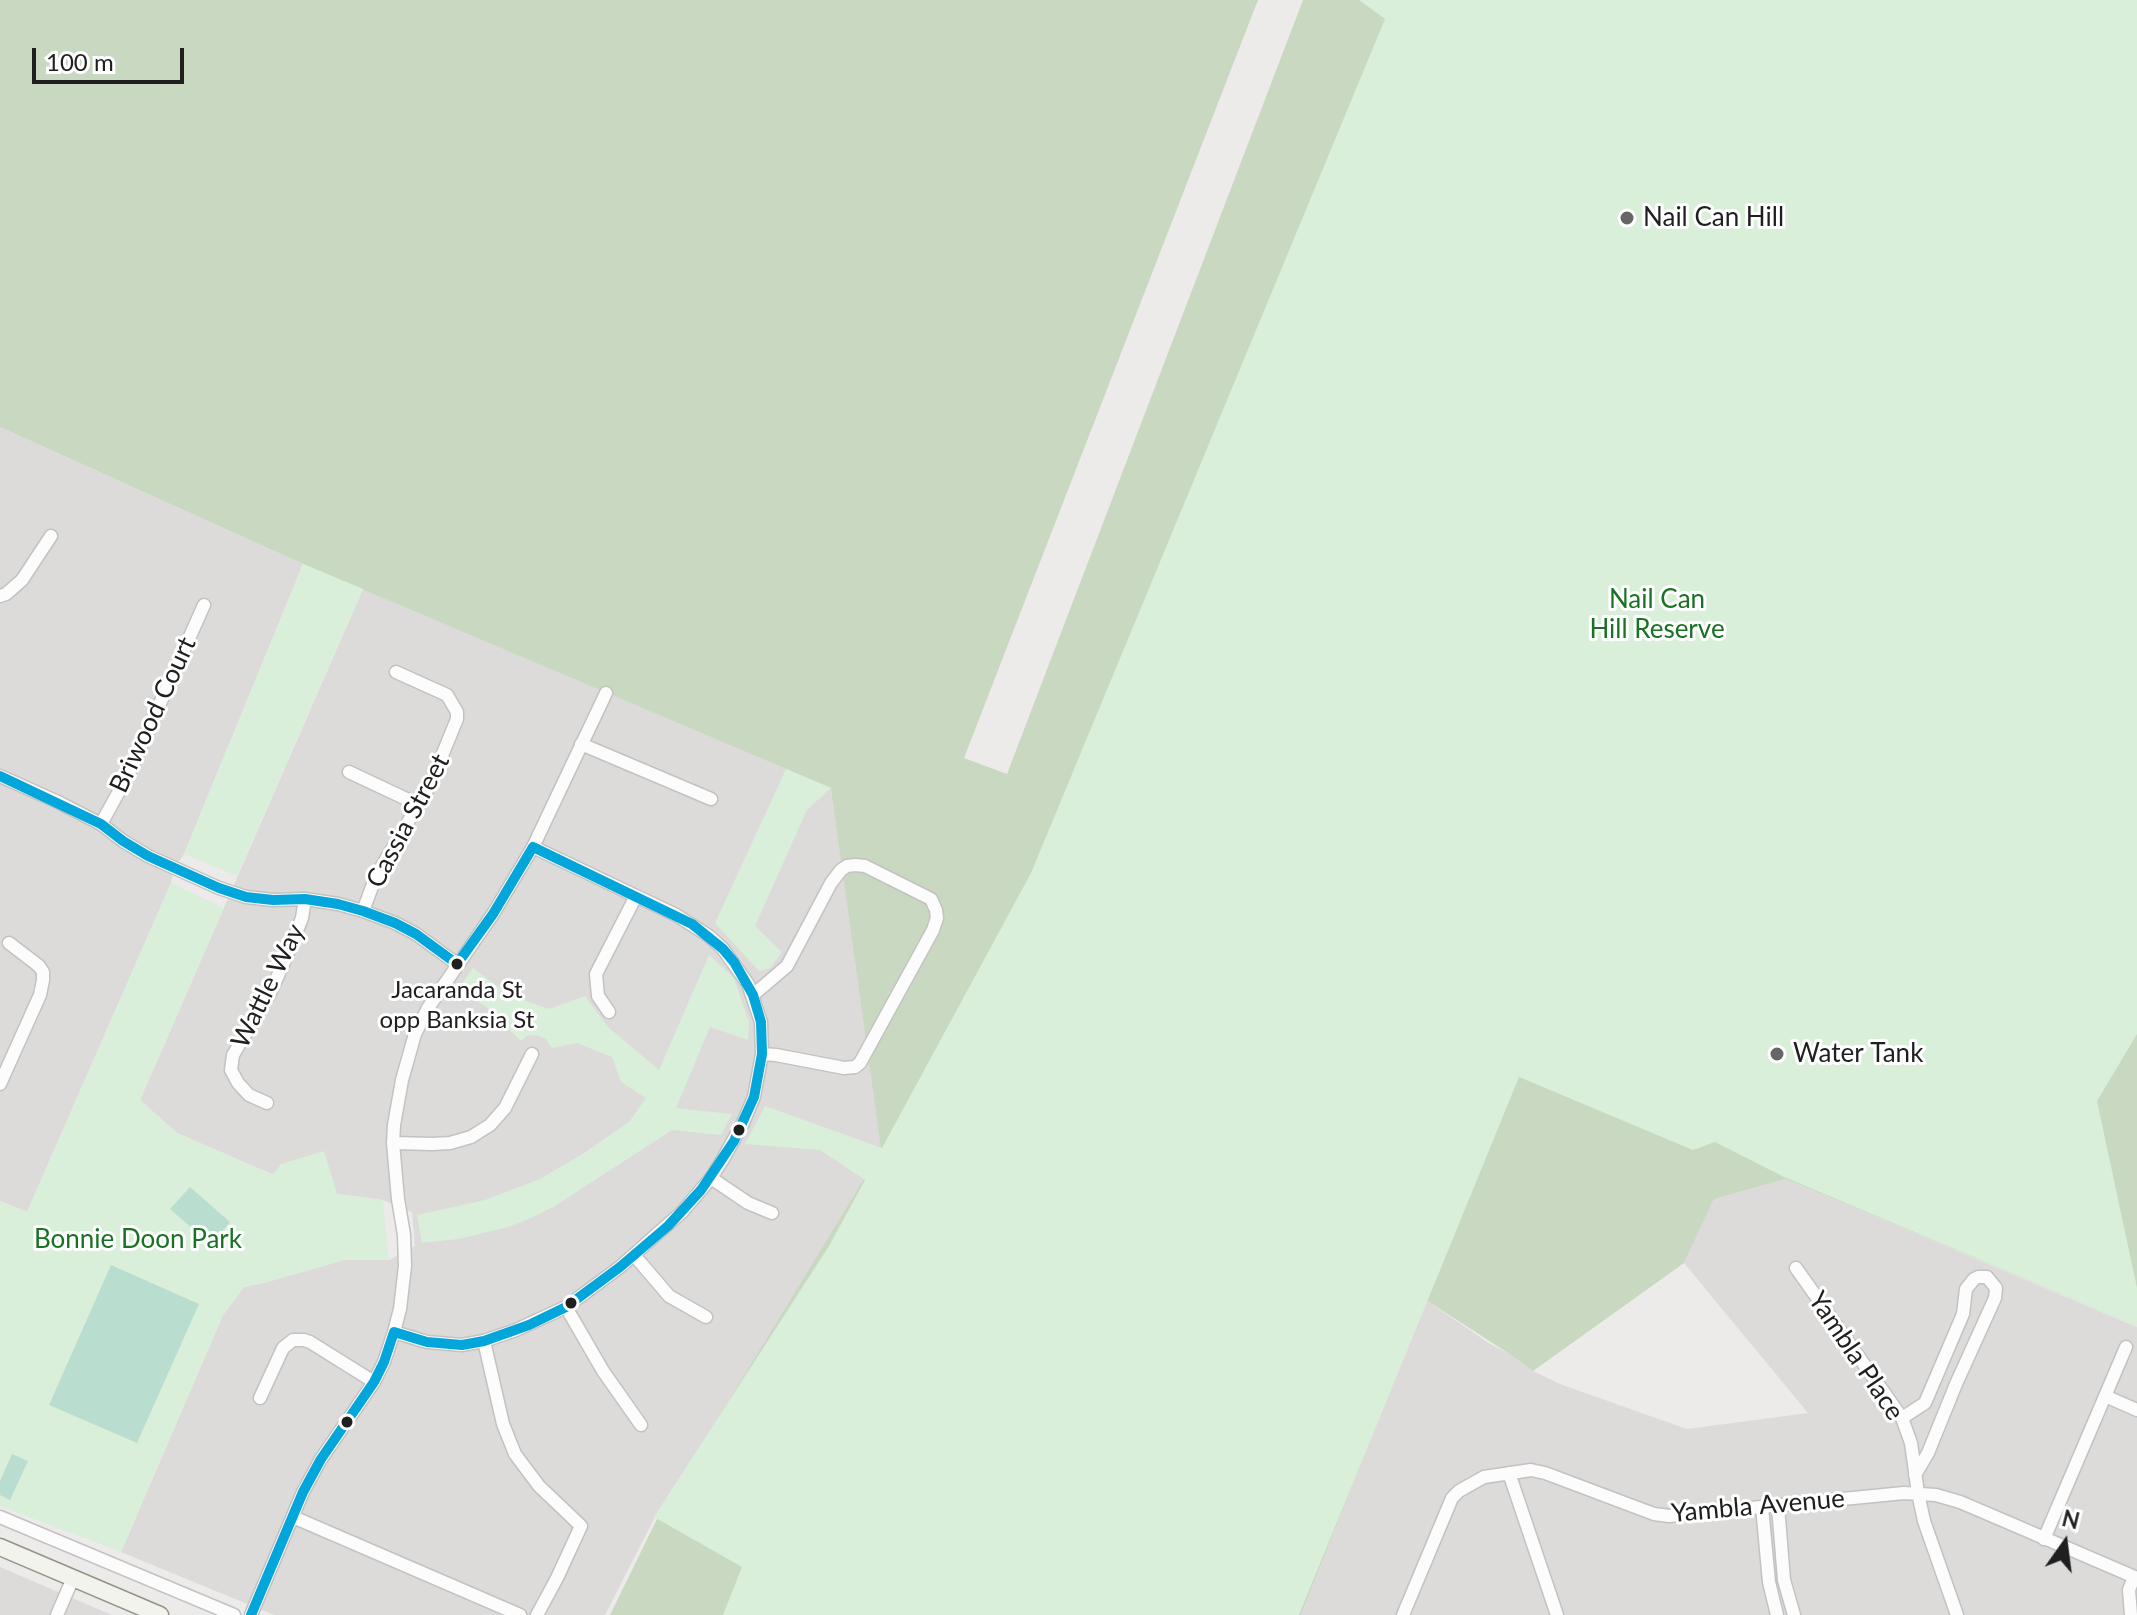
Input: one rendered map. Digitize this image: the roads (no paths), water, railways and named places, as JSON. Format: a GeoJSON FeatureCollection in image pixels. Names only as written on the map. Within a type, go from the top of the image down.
{"type":"FeatureCollection","features":[{"type":"Feature","properties":{"kind":"main road"},"geometry":{"type":"LineString","coordinates":[[0,1547],[160,1615]]}},
{"type":"Feature","properties":{"kind":"street"},"geometry":{"type":"LineString","coordinates":[[0,596],[22,580],[51,536]]}},
{"type":"Feature","properties":{"kind":"street","name":"Briwood Court"},"geometry":{"type":"LineString","coordinates":[[101,824],[128,775],[204,605]]}},
{"type":"Feature","properties":{"kind":"street","name":"Cassia Street"},"geometry":{"type":"LineString","coordinates":[[363,911],[376,876],[430,785],[457,719],[457,712],[447,695],[396,672]]}},
{"type":"Feature","properties":{"kind":"street"},"geometry":{"type":"LineString","coordinates":[[251,1615],[311,1477],[374,1382],[394,1332],[405,1266],[393,1143],[397,1103],[415,1034],[428,1008],[493,914],[533,847],[606,693]]}},
{"type":"Feature","properties":{"kind":"street"},"geometry":{"type":"LineString","coordinates":[[581,744],[711,799]]}},
{"type":"Feature","properties":{"kind":"street"},"geometry":{"type":"LineString","coordinates":[[349,772],[417,804]]}},
{"type":"Feature","properties":{"kind":"street"},"geometry":{"type":"LineString","coordinates":[[0,776],[101,824],[148,856],[219,888],[246,897],[305,899],[363,911],[416,934],[457,964]]}},
{"type":"Feature","properties":{"kind":"street"},"geometry":{"type":"LineString","coordinates":[[394,1332],[439,1344],[462,1345],[484,1341],[529,1325],[566,1307],[675,1219],[711,1178],[748,1111],[759,1075],[761,1022],[753,995],[734,962],[709,936],[676,915],[533,847]]}},
{"type":"Feature","properties":{"kind":"street"},"geometry":{"type":"LineString","coordinates":[[753,995],[787,966],[831,883],[847,866],[865,866],[931,899],[937,918],[933,930],[860,1063],[844,1068],[762,1054]]}},
{"type":"Feature","properties":{"kind":"street"},"geometry":{"type":"LineString","coordinates":[[609,1012],[598,996],[596,974],[636,896]]}},
{"type":"Feature","properties":{"kind":"street","name":"Wattle Way"},"geometry":{"type":"LineString","coordinates":[[267,1103],[249,1095],[238,1083],[231,1070],[233,1055],[285,960],[302,918],[305,899]]}},
{"type":"Feature","properties":{"kind":"street"},"geometry":{"type":"LineString","coordinates":[[0,1084],[40,995],[43,980],[39,966],[9,943]]}},
{"type":"Feature","properties":{"kind":"street"},"geometry":{"type":"LineString","coordinates":[[393,1143],[450,1143],[471,1137],[490,1125],[505,1108],[532,1054]]}},
{"type":"Feature","properties":{"kind":"street"},"geometry":{"type":"LineString","coordinates":[[711,1178],[748,1203],[772,1213]]}},
{"type":"Feature","properties":{"kind":"street"},"geometry":{"type":"LineString","coordinates":[[634,1255],[669,1296],[706,1317]]}},
{"type":"Feature","properties":{"kind":"street","name":"Yambla Place"},"geometry":{"type":"LineString","coordinates":[[1796,1268],[1902,1418],[1911,1443],[1918,1493],[1933,1552],[1957,1615]]}},
{"type":"Feature","properties":{"kind":"street"},"geometry":{"type":"LineString","coordinates":[[1902,1418],[1925,1403],[1966,1307],[1966,1289],[1974,1279],[1987,1277],[1996,1288],[1995,1298],[1928,1453],[1915,1475]]}},
{"type":"Feature","properties":{"kind":"street"},"geometry":{"type":"LineString","coordinates":[[566,1307],[603,1371],[641,1425]]}},
{"type":"Feature","properties":{"kind":"street"},"geometry":{"type":"LineString","coordinates":[[260,1398],[283,1348],[293,1340],[310,1342],[374,1382]]}},
{"type":"Feature","properties":{"kind":"street"},"geometry":{"type":"LineString","coordinates":[[484,1341],[503,1424],[515,1454],[539,1486],[581,1526],[537,1615]]}},
{"type":"Feature","properties":{"kind":"street"},"geometry":{"type":"LineString","coordinates":[[2044,1539],[2126,1347]]}},
{"type":"Feature","properties":{"kind":"street"},"geometry":{"type":"LineString","coordinates":[[2105,1396],[2137,1410]]}},
{"type":"Feature","properties":{"kind":"street","name":"Yambla Avenue"},"geometry":{"type":"LineString","coordinates":[[1403,1615],[1452,1498],[1484,1477],[1531,1470],[1661,1515],[1685,1516],[1918,1493],[1949,1498],[2136,1578]]}},
{"type":"Feature","properties":{"kind":"street"},"geometry":{"type":"LineString","coordinates":[[1509,1473],[1557,1615]]}},
{"type":"Feature","properties":{"kind":"street"},"geometry":{"type":"LineString","coordinates":[[1778,1506],[1784,1580],[1794,1615]]}},
{"type":"Feature","properties":{"kind":"street"},"geometry":{"type":"LineString","coordinates":[[1762,1507],[1769,1582],[1777,1615]]}},
{"type":"Feature","properties":{"kind":"street"},"geometry":{"type":"LineString","coordinates":[[0,1517],[234,1615]]}},
{"type":"Feature","properties":{"kind":"street"},"geometry":{"type":"LineString","coordinates":[[293,1517],[520,1615]]}},
{"type":"Feature","properties":{"kind":"street"},"geometry":{"type":"LineString","coordinates":[[57,1615],[73,1578]]}},
{"type":"Feature","properties":{"kind":"street"},"geometry":{"type":"LineString","coordinates":[[2131,1615],[2129,1590],[2136,1578]]}},
{"type":"Feature","properties":{"kind":"place","name":"Nail Can Hill"},"geometry":{"type":"Point","coordinates":[1627,218]}},
{"type":"Feature","properties":{"kind":"place","name":"Jacaranda St opp Banksia St"},"geometry":{"type":"Point","coordinates":[457,964]}},
{"type":"Feature","properties":{"kind":"place","name":"Water Tank"},"geometry":{"type":"Point","coordinates":[1777,1054]}},
{"type":"Feature","properties":{"kind":"park label","name":"Nail Can Hill Reserve"},"geometry":{"type":"Point","coordinates":[1657,615]}},
{"type":"Feature","properties":{"kind":"park label","name":"Bonnie Doon Park"},"geometry":{"type":"Point","coordinates":[138,1240]}}]}
